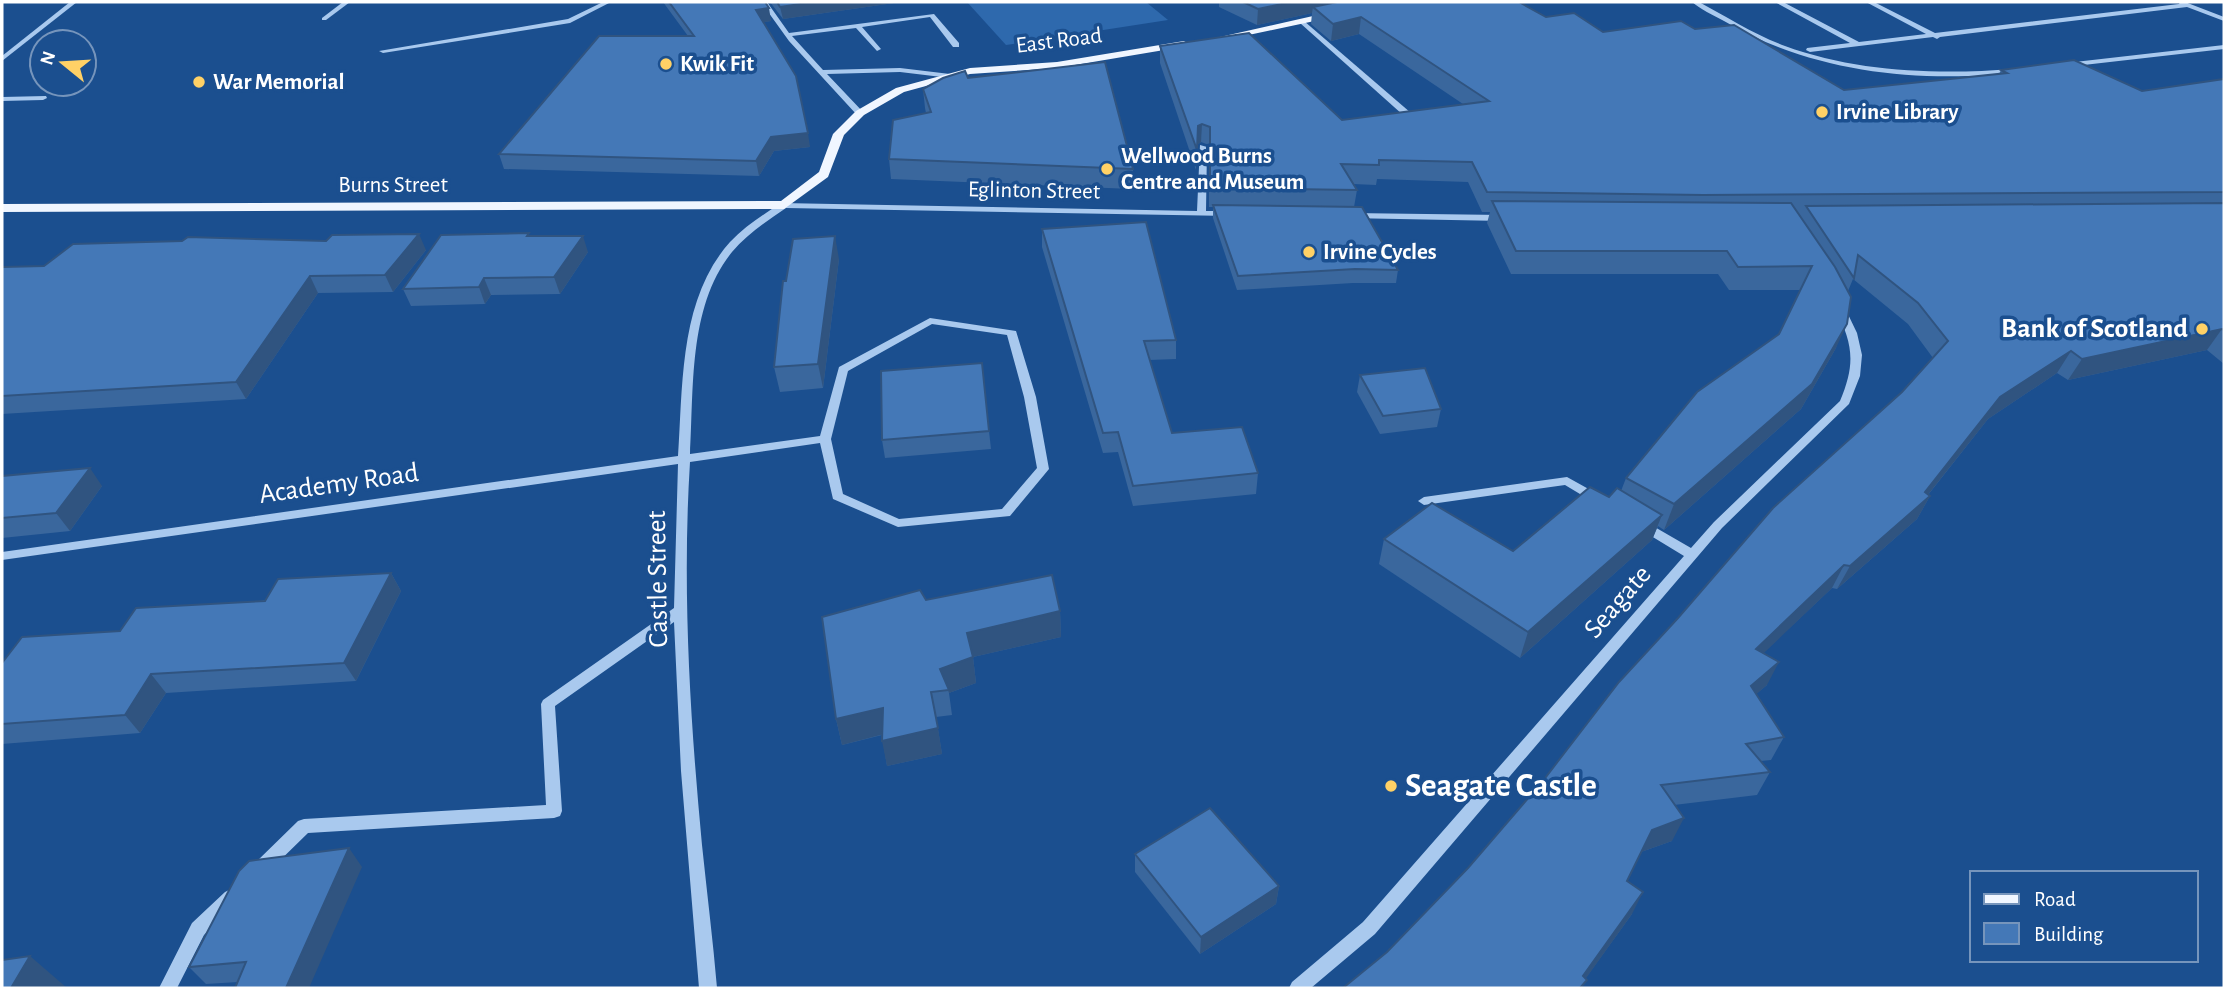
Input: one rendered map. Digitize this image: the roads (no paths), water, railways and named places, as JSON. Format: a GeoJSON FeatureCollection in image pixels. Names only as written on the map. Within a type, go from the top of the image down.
{"type":"FeatureCollection","features":[{"type":"Feature","properties":{"kind":"main road"},"geometry":{"type":"LineString","coordinates":[[1214,39],[1350,11]]}},
{"type":"Feature","properties":{"kind":"main road","name":"East Road"},"geometry":{"type":"LineString","coordinates":[[784,205],[824,174],[839,134],[860,113],[900,90],[970,71],[1057,65],[1201,41]]}},
{"type":"Feature","properties":{"kind":"main road","name":"Burns Street"},"geometry":{"type":"LineString","coordinates":[[2,208],[784,205]]}},
{"type":"Feature","properties":{"kind":"street"},"geometry":{"type":"LineString","coordinates":[[2,58],[74,2]]}},
{"type":"Feature","properties":{"kind":"street"},"geometry":{"type":"LineString","coordinates":[[324,19],[347,2]]}},
{"type":"Feature","properties":{"kind":"street"},"geometry":{"type":"LineString","coordinates":[[383,51],[570,22],[608,2]]}},
{"type":"Feature","properties":{"kind":"street"},"geometry":{"type":"LineString","coordinates":[[764,2],[787,35],[860,113]]}},
{"type":"Feature","properties":{"kind":"street"},"geometry":{"type":"LineString","coordinates":[[1695,2],[1759,37],[1796,52],[1871,66],[1960,75],[2027,69]]}},
{"type":"Feature","properties":{"kind":"street"},"geometry":{"type":"LineString","coordinates":[[1778,2],[1860,46]]}},
{"type":"Feature","properties":{"kind":"street"},"geometry":{"type":"LineString","coordinates":[[1869,2],[1937,37]]}},
{"type":"Feature","properties":{"kind":"street"},"geometry":{"type":"LineString","coordinates":[[2177,2],[2224,19]]}},
{"type":"Feature","properties":{"kind":"street"},"geometry":{"type":"LineString","coordinates":[[1796,52],[2187,5]]}},
{"type":"Feature","properties":{"kind":"street"},"geometry":{"type":"LineString","coordinates":[[787,35],[932,15],[956,45]]}},
{"type":"Feature","properties":{"kind":"street"},"geometry":{"type":"LineString","coordinates":[[1301,22],[1415,121]]}},
{"type":"Feature","properties":{"kind":"street"},"geometry":{"type":"LineString","coordinates":[[2054,66],[2224,47]]}},
{"type":"Feature","properties":{"kind":"street"},"geometry":{"type":"LineString","coordinates":[[821,72],[900,71],[950,76]]}},
{"type":"Feature","properties":{"kind":"street"},"geometry":{"type":"LineString","coordinates":[[2,99],[43,98]]}},
{"type":"Feature","properties":{"kind":"street"},"geometry":{"type":"LineString","coordinates":[[1201,214],[1203,147]]}},
{"type":"Feature","properties":{"kind":"street","name":"Eglinton Street"},"geometry":{"type":"LineString","coordinates":[[784,205],[1242,214]]}},
{"type":"Feature","properties":{"kind":"street","name":"Castle Street"},"geometry":{"type":"LineString","coordinates":[[708,988],[699,900],[681,610],[682,461],[694,322],[708,286],[737,238],[784,205]]}},
{"type":"Feature","properties":{"kind":"street"},"geometry":{"type":"LineString","coordinates":[[1338,216],[1517,218]]}},
{"type":"Feature","properties":{"kind":"street","name":"Seagate"},"geometry":{"type":"LineString","coordinates":[[1298,988],[1369,928],[1692,555],[1768,474],[1845,402],[1857,377],[1858,354],[1850,327],[1831,291]]}},
{"type":"Feature","properties":{"kind":"street"},"geometry":{"type":"LineString","coordinates":[[930,321],[1012,333],[1030,397],[1043,470],[1006,513],[898,523],[837,496],[825,439],[843,369],[930,321]]}},
{"type":"Feature","properties":{"kind":"street","name":"Academy Road"},"geometry":{"type":"LineString","coordinates":[[2,556],[825,439]]}},
{"type":"Feature","properties":{"kind":"street"},"geometry":{"type":"LineString","coordinates":[[1423,501],[1567,481],[1612,508]]}},
{"type":"Feature","properties":{"kind":"street"},"geometry":{"type":"LineString","coordinates":[[1635,521],[1692,555]]}},
{"type":"Feature","properties":{"kind":"street"},"geometry":{"type":"LineString","coordinates":[[168,988],[198,929],[304,826],[554,811],[548,704],[681,610]]}},
{"type":"Feature","properties":{"kind":"lane"},"geometry":{"type":"LineString","coordinates":[[857,25],[877,49]]}},
{"type":"Feature","properties":{"kind":"place","name":"Kwik Fit"},"geometry":{"type":"Point","coordinates":[666,64]}},
{"type":"Feature","properties":{"kind":"place","name":"War Memorial"},"geometry":{"type":"Point","coordinates":[199,82]}},
{"type":"Feature","properties":{"kind":"place","name":"Irvine Library"},"geometry":{"type":"Point","coordinates":[1822,112]}},
{"type":"Feature","properties":{"kind":"place","name":"Wellwood Burns Centre and Museum"},"geometry":{"type":"Point","coordinates":[1107,169]}},
{"type":"Feature","properties":{"kind":"place","name":"Irvine Cycles"},"geometry":{"type":"Point","coordinates":[1309,252]}},
{"type":"Feature","properties":{"kind":"place","name":"Bank of Scotland"},"geometry":{"type":"Point","coordinates":[2202,329]}},
{"type":"Feature","properties":{"kind":"place","name":"Seagate Castle"},"geometry":{"type":"Point","coordinates":[1391,786]}}]}
